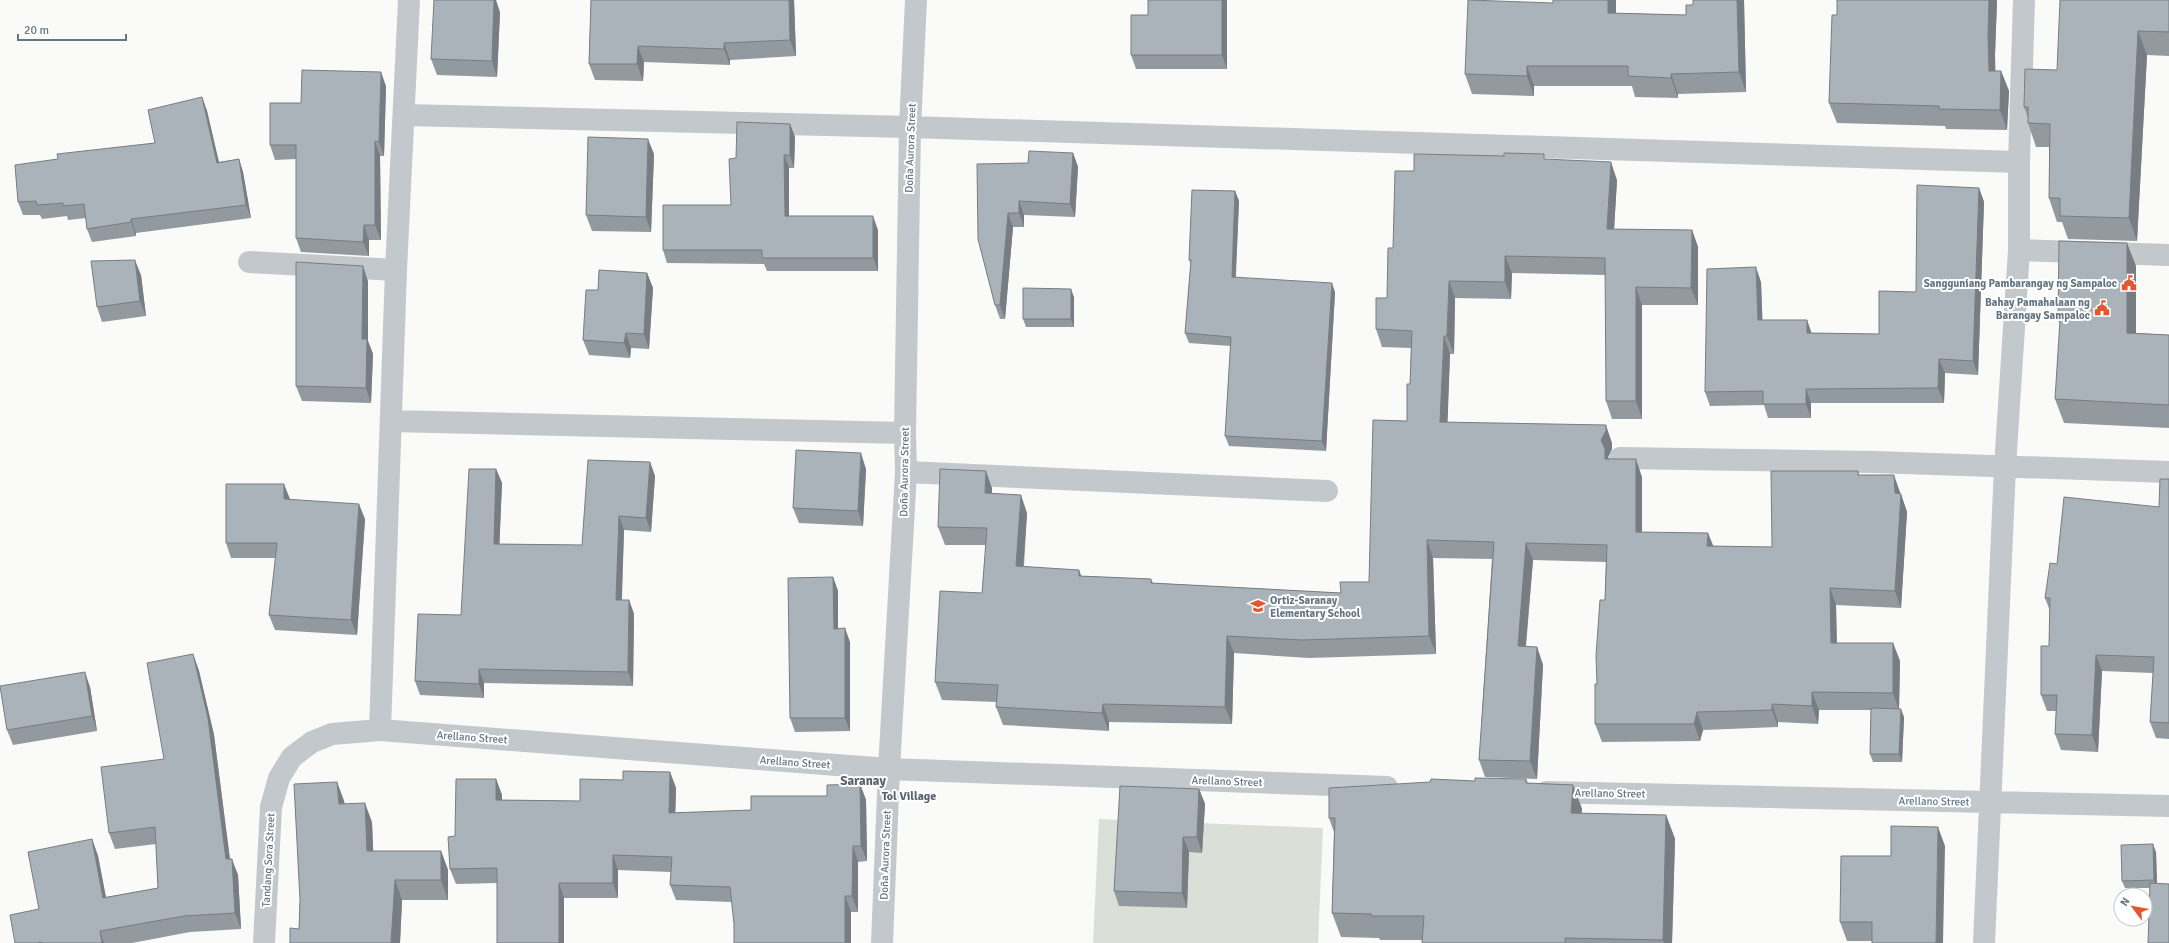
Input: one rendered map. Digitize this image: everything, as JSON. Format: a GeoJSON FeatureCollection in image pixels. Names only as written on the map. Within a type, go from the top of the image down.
{"type":"FeatureCollection","features":[{"type":"Feature","properties":{"kind":"street"},"geometry":{"type":"LineString","coordinates":[[380,730],[396,270],[405,115],[409,0]]}},
{"type":"Feature","properties":{"kind":"street","name":"Doña Aurora Street"},"geometry":{"type":"LineString","coordinates":[[882,943],[888,769],[906,472],[905,433],[910,127],[916,0]]}},
{"type":"Feature","properties":{"kind":"street"},"geometry":{"type":"LineString","coordinates":[[1984,943],[1989,802],[2005,467],[2019,250],[2019,162],[2024,0]]}},
{"type":"Feature","properties":{"kind":"street"},"geometry":{"type":"LineString","coordinates":[[405,115],[910,127],[2019,162]]}},
{"type":"Feature","properties":{"kind":"street"},"geometry":{"type":"LineString","coordinates":[[2019,250],[2169,255]]}},
{"type":"Feature","properties":{"kind":"street"},"geometry":{"type":"LineString","coordinates":[[249,262],[396,270]]}},
{"type":"Feature","properties":{"kind":"street"},"geometry":{"type":"LineString","coordinates":[[391,421],[905,433]]}},
{"type":"Feature","properties":{"kind":"street"},"geometry":{"type":"LineString","coordinates":[[1620,458],[1875,462],[2169,472]]}},
{"type":"Feature","properties":{"kind":"street"},"geometry":{"type":"LineString","coordinates":[[906,472],[1327,491]]}},
{"type":"Feature","properties":{"kind":"street","name":"Arellano Street"},"geometry":{"type":"LineString","coordinates":[[292,757],[312,742],[332,734],[380,730],[888,769],[1405,788]]}},
{"type":"Feature","properties":{"kind":"street","name":"Tandang Sora Street"},"geometry":{"type":"LineString","coordinates":[[264,943],[271,807],[279,778],[292,757]]}},
{"type":"Feature","properties":{"kind":"street","name":"Arellano Street"},"geometry":{"type":"LineString","coordinates":[[1523,791],[2169,806]]}},
{"type":"Feature","properties":{"kind":"shaded area"},"geometry":{"type":"Polygon","coordinates":[[[1099,819],[1323,828],[1318,943],[1093,943],[1099,819]]]}},
{"type":"Feature","properties":{"kind":"building"},"geometry":{"type":"Polygon","coordinates":[[[434,0],[494,0],[492,61],[431,59],[434,0]]]}},
{"type":"Feature","properties":{"kind":"building"},"geometry":{"type":"Polygon","coordinates":[[[591,0],[789,0],[790,40],[724,43],[724,49],[638,46],[637,64],[589,64],[591,0]]]}},
{"type":"Feature","properties":{"kind":"building"},"geometry":{"type":"Polygon","coordinates":[[[1148,0],[1222,0],[1222,55],[1131,55],[1131,15],[1148,15],[1148,0]]]}},
{"type":"Feature","properties":{"kind":"building"},"geometry":{"type":"Polygon","coordinates":[[[1468,0],[1553,3],[1553,0],[1608,0],[1608,13],[1686,15],[1686,5],[1693,5],[1693,0],[1737,0],[1739,72],[1671,74],[1671,78],[1628,76],[1628,66],[1527,66],[1527,76],[1465,74],[1468,0]]]}},
{"type":"Feature","properties":{"kind":"building"},"geometry":{"type":"Polygon","coordinates":[[[1837,0],[1989,0],[1989,71],[2001,71],[2000,110],[1939,109],[1939,106],[1829,103],[1832,15],[1837,15],[1837,0]]]}},
{"type":"Feature","properties":{"kind":"building"},"geometry":{"type":"Polygon","coordinates":[[[2060,0],[2169,0],[2169,32],[2138,31],[2129,218],[2060,216],[2060,198],[2049,198],[2050,124],[2028,123],[2028,107],[2024,107],[2025,69],[2057,70],[2060,0]]]}},
{"type":"Feature","properties":{"kind":"building"},"geometry":{"type":"Polygon","coordinates":[[[302,70],[381,72],[379,142],[375,141],[375,225],[364,225],[363,242],[296,238],[296,145],[270,145],[270,103],[301,103],[302,70]]]}},
{"type":"Feature","properties":{"kind":"building"},"geometry":{"type":"Polygon","coordinates":[[[202,97],[217,163],[239,159],[246,205],[131,219],[131,222],[87,229],[84,204],[63,206],[63,203],[37,205],[36,201],[18,202],[15,165],[58,159],[57,154],[155,143],[148,110],[202,97]]]}},
{"type":"Feature","properties":{"kind":"building"},"geometry":{"type":"Polygon","coordinates":[[[737,122],[790,124],[790,155],[784,155],[785,216],[873,216],[873,258],[762,258],[762,250],[663,250],[663,205],[731,205],[729,159],[736,158],[737,122]]]}},
{"type":"Feature","properties":{"kind":"building"},"geometry":{"type":"Polygon","coordinates":[[[588,137],[648,139],[646,217],[586,215],[588,137]]]}},
{"type":"Feature","properties":{"kind":"building"},"geometry":{"type":"Polygon","coordinates":[[[1029,151],[1073,153],[1070,204],[1019,201],[1019,213],[1008,213],[1000,305],[995,305],[978,239],[977,164],[1028,163],[1029,151]]]}},
{"type":"Feature","properties":{"kind":"building"},"geometry":{"type":"Polygon","coordinates":[[[1504,153],[1544,154],[1544,159],[1611,162],[1607,229],[1692,230],[1691,288],[1636,287],[1636,401],[1606,401],[1605,258],[1505,256],[1505,282],[1449,281],[1447,336],[1444,336],[1440,422],[1606,425],[1606,431],[1601,440],[1605,449],[1605,459],[1636,459],[1636,532],[1708,533],[1707,546],[1772,547],[1771,471],[1858,471],[1858,475],[1894,475],[1895,493],[1901,494],[1895,591],[1830,588],[1831,643],[1893,643],[1893,693],[1812,692],[1812,706],[1772,704],[1772,710],[1697,712],[1694,724],[1595,724],[1595,684],[1597,684],[1596,656],[1600,600],[1605,600],[1607,545],[1526,543],[1518,646],[1537,647],[1530,761],[1479,760],[1494,542],[1427,540],[1429,636],[1302,640],[1227,636],[1225,707],[1103,704],[1102,713],[996,707],[998,685],[935,682],[940,591],[982,593],[987,528],[938,527],[940,469],[986,471],[985,493],[1021,495],[1016,566],[1079,570],[1079,576],[1151,579],[1151,583],[1341,593],[1340,582],[1369,582],[1373,420],[1407,421],[1407,384],[1410,384],[1412,331],[1376,329],[1376,298],[1387,298],[1388,248],[1393,248],[1395,171],[1414,171],[1414,154],[1504,156],[1504,153]]]}},
{"type":"Feature","properties":{"kind":"building"},"geometry":{"type":"Polygon","coordinates":[[[1917,185],[1979,188],[1973,361],[1939,359],[1938,388],[1806,389],[1806,404],[1763,404],[1763,391],[1705,392],[1707,269],[1756,267],[1758,320],[1807,320],[1807,333],[1879,334],[1879,291],[1916,292],[1917,185]]]}},
{"type":"Feature","properties":{"kind":"building"},"geometry":{"type":"Polygon","coordinates":[[[1192,190],[1235,191],[1232,277],[1332,283],[1322,441],[1225,436],[1231,337],[1185,333],[1191,260],[1189,260],[1192,190]]]}},
{"type":"Feature","properties":{"kind":"building"},"geometry":{"type":"Polygon","coordinates":[[[2059,241],[2127,243],[2127,333],[2169,335],[2169,405],[2055,399],[2060,320],[2058,320],[2059,241]]]}},
{"type":"Feature","properties":{"kind":"building"},"geometry":{"type":"Polygon","coordinates":[[[135,260],[140,301],[97,307],[91,261],[135,260]]]}},
{"type":"Feature","properties":{"kind":"building"},"geometry":{"type":"Polygon","coordinates":[[[296,262],[363,266],[362,339],[367,339],[366,388],[296,386],[296,262]]]}},
{"type":"Feature","properties":{"kind":"building"},"geometry":{"type":"Polygon","coordinates":[[[599,270],[647,273],[644,334],[626,333],[624,343],[583,340],[586,290],[598,290],[599,270]]]}},
{"type":"Feature","properties":{"kind":"building"},"geometry":{"type":"Polygon","coordinates":[[[1023,288],[1071,289],[1071,319],[1023,319],[1023,288]]]}},
{"type":"Feature","properties":{"kind":"building"},"geometry":{"type":"Polygon","coordinates":[[[796,450],[861,453],[858,511],[793,508],[796,450]]]}},
{"type":"Feature","properties":{"kind":"building"},"geometry":{"type":"Polygon","coordinates":[[[588,460],[650,462],[646,518],[619,516],[616,600],[629,600],[628,672],[479,669],[479,684],[415,681],[418,614],[461,615],[469,469],[496,469],[494,544],[582,545],[588,460]]]}},
{"type":"Feature","properties":{"kind":"building"},"geometry":{"type":"Polygon","coordinates":[[[2160,479],[2169,479],[2169,723],[2150,722],[2154,657],[2096,655],[2092,735],[2055,734],[2057,695],[2041,695],[2041,646],[2049,646],[2050,598],[2045,598],[2050,563],[2057,564],[2064,497],[2159,507],[2160,479]]]}},
{"type":"Feature","properties":{"kind":"building"},"geometry":{"type":"Polygon","coordinates":[[[226,484],[284,484],[284,499],[359,504],[351,620],[269,615],[277,543],[226,543],[226,484]]]}},
{"type":"Feature","properties":{"kind":"building"},"geometry":{"type":"Polygon","coordinates":[[[833,577],[834,629],[845,628],[845,718],[790,718],[788,578],[833,577]]]}},
{"type":"Feature","properties":{"kind":"building"},"geometry":{"type":"Polygon","coordinates":[[[193,654],[208,718],[226,859],[232,859],[235,913],[184,916],[100,931],[102,943],[15,943],[10,915],[39,909],[28,852],[92,839],[103,898],[158,888],[155,827],[109,833],[101,767],[164,759],[147,663],[193,654]]]}},
{"type":"Feature","properties":{"kind":"building"},"geometry":{"type":"Polygon","coordinates":[[[85,672],[92,716],[7,730],[0,686],[85,672]]]}},
{"type":"Feature","properties":{"kind":"building"},"geometry":{"type":"Polygon","coordinates":[[[1871,708],[1901,709],[1899,754],[1870,754],[1871,708]]]}},
{"type":"Feature","properties":{"kind":"building"},"geometry":{"type":"Polygon","coordinates":[[[623,771],[670,772],[669,813],[751,810],[751,796],[827,796],[827,785],[860,784],[861,846],[853,846],[852,896],[845,896],[845,943],[734,943],[734,924],[730,887],[670,885],[672,857],[613,855],[613,883],[559,883],[559,943],[497,943],[497,868],[450,869],[448,837],[455,836],[456,779],[496,779],[496,800],[580,801],[580,779],[623,780],[623,771]]]}},
{"type":"Feature","properties":{"kind":"building"},"geometry":{"type":"Polygon","coordinates":[[[1475,778],[1526,779],[1526,783],[1573,785],[1571,813],[1666,815],[1663,940],[1565,938],[1565,943],[1422,943],[1424,916],[1371,916],[1371,914],[1332,913],[1335,818],[1329,818],[1329,788],[1430,782],[1431,779],[1475,781],[1475,778]]]}},
{"type":"Feature","properties":{"kind":"building"},"geometry":{"type":"Polygon","coordinates":[[[337,782],[339,804],[365,803],[367,851],[441,851],[441,880],[395,880],[391,943],[290,943],[290,928],[299,929],[300,900],[294,784],[337,782]]]}},
{"type":"Feature","properties":{"kind":"building"},"geometry":{"type":"Polygon","coordinates":[[[1120,786],[1199,789],[1197,837],[1183,837],[1182,893],[1114,891],[1120,786]]]}},
{"type":"Feature","properties":{"kind":"building"},"geometry":{"type":"Polygon","coordinates":[[[1891,826],[1938,827],[1936,943],[1872,943],[1872,922],[1840,922],[1841,856],[1891,856],[1891,826]]]}},
{"type":"Feature","properties":{"kind":"building"},"geometry":{"type":"Polygon","coordinates":[[[2153,844],[2154,880],[2122,881],[2121,845],[2153,844]]]}},
{"type":"Feature","properties":{"kind":"building"},"geometry":{"type":"Polygon","coordinates":[[[2150,883],[2169,884],[2169,943],[2148,943],[2149,927],[2153,927],[2153,887],[2150,887],[2150,883]]]}},
{"type":"Feature","properties":{"kind":"place","name":"Sangguniang Pambarangay ng Sampaloc"},"geometry":{"type":"Point","coordinates":[2129,283]}},
{"type":"Feature","properties":{"kind":"place","name":"Bahay Pamahalaan ng Barangay Sampaloc"},"geometry":{"type":"Point","coordinates":[2102,308]}},
{"type":"Feature","properties":{"kind":"place","name":"Ortiz-Saranay Elementary School"},"geometry":{"type":"Point","coordinates":[1258,606]}},
{"type":"Feature","properties":{"kind":"district","name":"Saranay"},"geometry":{"type":"Point","coordinates":[863,780]}},
{"type":"Feature","properties":{"kind":"district","name":"Tol Village"},"geometry":{"type":"Point","coordinates":[909,796]}}]}
